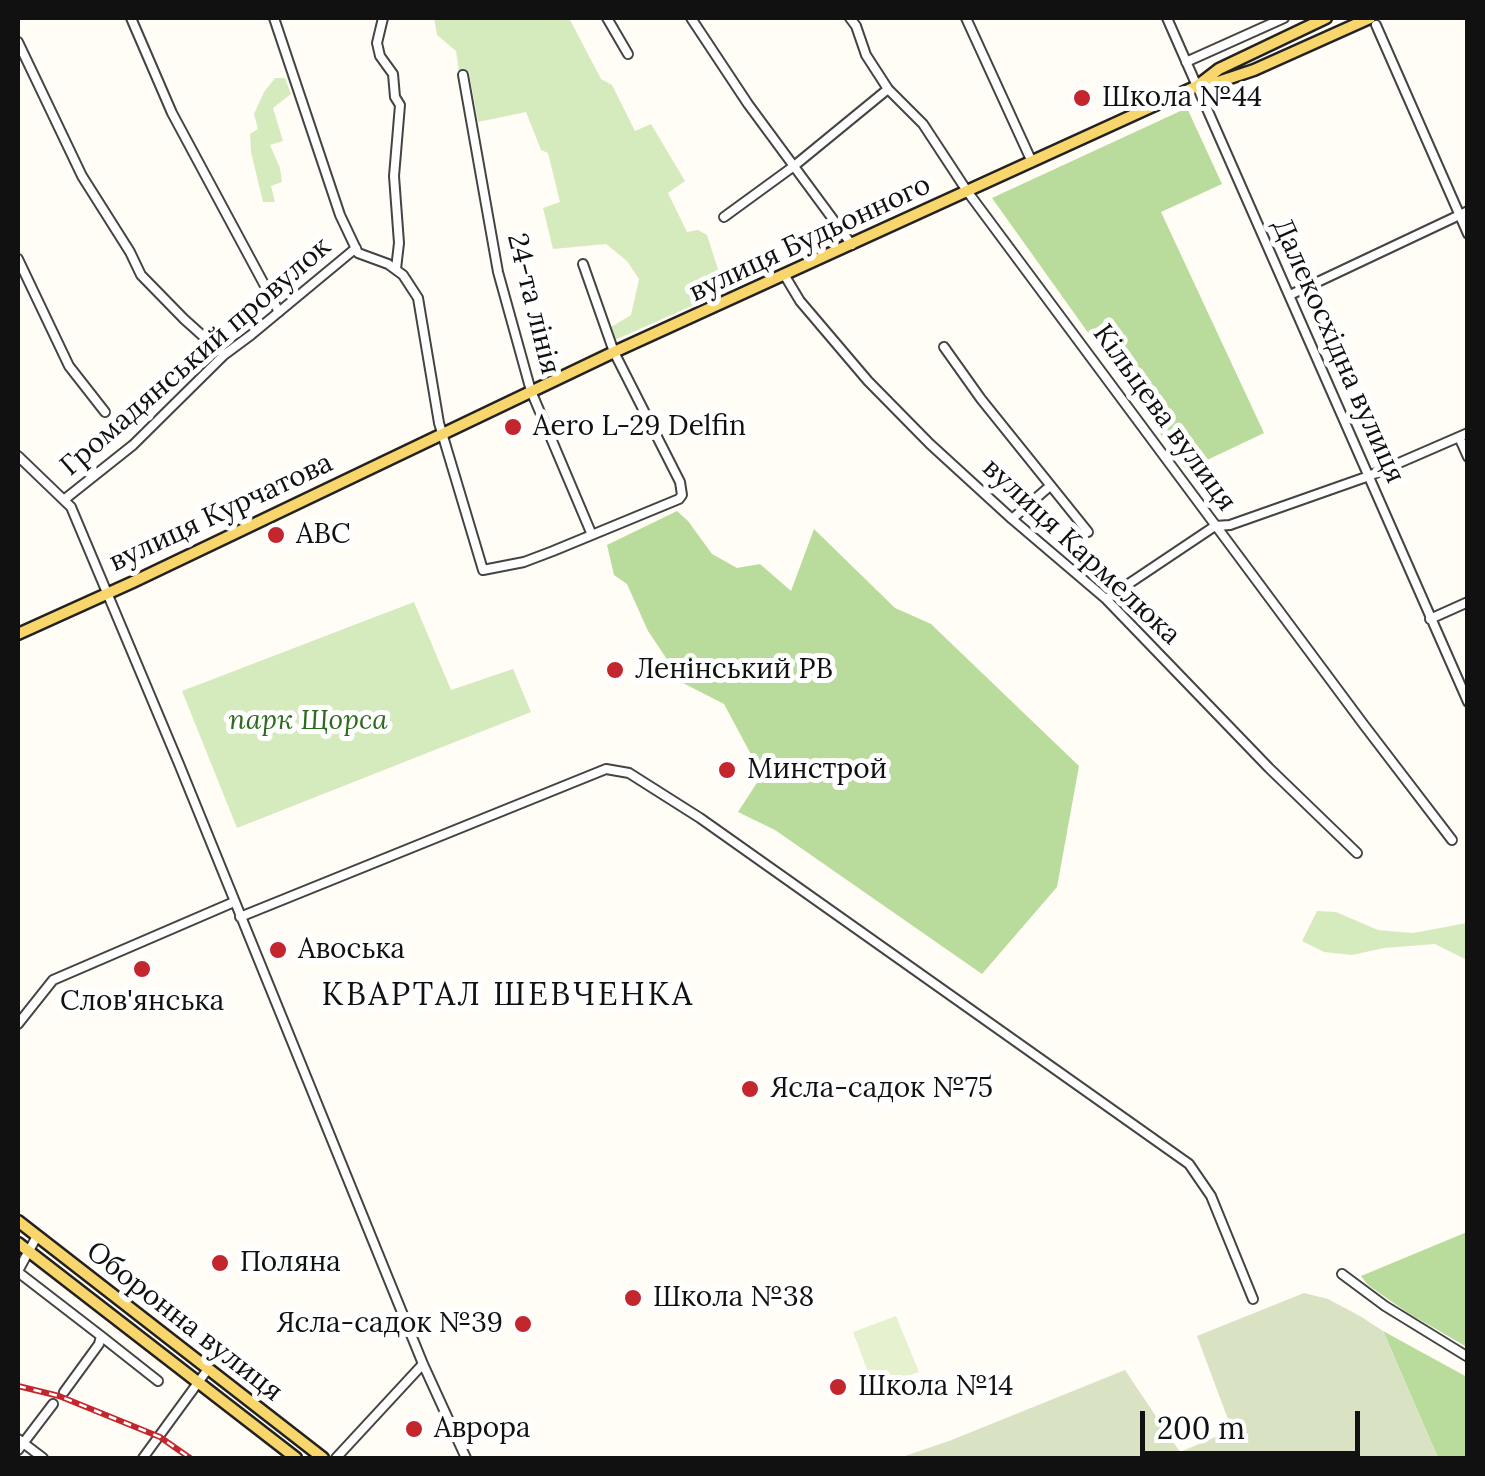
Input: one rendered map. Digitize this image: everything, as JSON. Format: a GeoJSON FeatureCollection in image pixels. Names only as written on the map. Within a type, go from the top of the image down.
{"type":"FeatureCollection","features":[{"type":"Feature","properties":{"kind":"main road","name":"вулиця Будьонного"},"geometry":{"type":"LineString","coordinates":[[1197,86],[1218,69],[1326,18]]}},
{"type":"Feature","properties":{"kind":"main road","name":"вулиця Будьонного"},"geometry":{"type":"LineString","coordinates":[[442,432],[1197,86],[1254,70],[1373,21]]}},
{"type":"Feature","properties":{"kind":"main road","name":"вулиця Курчатова"},"geometry":{"type":"LineString","coordinates":[[18,634],[442,432]]}},
{"type":"Feature","properties":{"kind":"main road","name":"Оборонна вулиця"},"geometry":{"type":"LineString","coordinates":[[18,1221],[323,1458]]}},
{"type":"Feature","properties":{"kind":"main road","name":"Оборонна вулиця"},"geometry":{"type":"LineString","coordinates":[[18,1243],[296,1458]]}},
{"type":"Feature","properties":{"kind":"street"},"geometry":{"type":"LineString","coordinates":[[132,18],[172,114],[279,312]]}},
{"type":"Feature","properties":{"kind":"street"},"geometry":{"type":"LineString","coordinates":[[274,18],[340,215],[358,253],[403,274],[418,298],[442,432],[483,570],[524,562],[682,495],[680,482],[614,352],[583,264]]}},
{"type":"Feature","properties":{"kind":"street"},"geometry":{"type":"LineString","coordinates":[[383,18],[377,43],[380,56],[393,74],[395,97],[400,105],[394,176],[400,243],[396,270]]}},
{"type":"Feature","properties":{"kind":"street"},"geometry":{"type":"LineString","coordinates":[[608,18],[628,54]]}},
{"type":"Feature","properties":{"kind":"street"},"geometry":{"type":"LineString","coordinates":[[691,18],[748,104],[852,245]]}},
{"type":"Feature","properties":{"kind":"street","name":"Кільцева вулиця"},"geometry":{"type":"LineString","coordinates":[[850,18],[866,55],[888,90],[924,124],[968,191],[1215,526],[1452,840]]}},
{"type":"Feature","properties":{"kind":"street"},"geometry":{"type":"LineString","coordinates":[[966,18],[1032,162]]}},
{"type":"Feature","properties":{"kind":"street","name":"Далекосхідна вулиця"},"geometry":{"type":"LineString","coordinates":[[1167,18],[1468,702]]}},
{"type":"Feature","properties":{"kind":"street"},"geometry":{"type":"LineString","coordinates":[[1186,62],[1284,18]]}},
{"type":"Feature","properties":{"kind":"street"},"geometry":{"type":"LineString","coordinates":[[1373,21],[1463,213],[1468,234]]}},
{"type":"Feature","properties":{"kind":"street"},"geometry":{"type":"LineString","coordinates":[[18,42],[82,176],[140,275],[224,354]]}},
{"type":"Feature","properties":{"kind":"street","name":"24-та лінія"},"geometry":{"type":"LineString","coordinates":[[464,75],[498,272],[532,392],[592,536]]}},
{"type":"Feature","properties":{"kind":"street"},"geometry":{"type":"LineString","coordinates":[[724,218],[888,90]]}},
{"type":"Feature","properties":{"kind":"street"},"geometry":{"type":"LineString","coordinates":[[1290,295],[1463,213]]}},
{"type":"Feature","properties":{"kind":"street","name":"Громадянський провулок"},"geometry":{"type":"LineString","coordinates":[[65,499],[133,445],[224,354],[356,248]]}},
{"type":"Feature","properties":{"kind":"street"},"geometry":{"type":"LineString","coordinates":[[18,260],[69,366],[105,412]]}},
{"type":"Feature","properties":{"kind":"street","name":"вулиця Кармелюка"},"geometry":{"type":"LineString","coordinates":[[785,276],[868,382],[930,444],[1106,600],[1357,852]]}},
{"type":"Feature","properties":{"kind":"street"},"geometry":{"type":"LineString","coordinates":[[944,347],[1088,532]]}},
{"type":"Feature","properties":{"kind":"street"},"geometry":{"type":"LineString","coordinates":[[1106,600],[1215,526],[1230,526],[1369,476],[1463,435],[1468,458]]}},
{"type":"Feature","properties":{"kind":"street"},"geometry":{"type":"LineString","coordinates":[[18,456],[71,507],[423,1364],[466,1458]]}},
{"type":"Feature","properties":{"kind":"street"},"geometry":{"type":"LineString","coordinates":[[1012,519],[1050,486]]}},
{"type":"Feature","properties":{"kind":"street"},"geometry":{"type":"LineString","coordinates":[[1430,619],[1468,602]]}},
{"type":"Feature","properties":{"kind":"street"},"geometry":{"type":"LineString","coordinates":[[240,917],[606,769],[630,773],[700,818],[1189,1164],[1212,1196],[1253,1299]]}},
{"type":"Feature","properties":{"kind":"street"},"geometry":{"type":"LineString","coordinates":[[18,1024],[53,980],[234,902]]}},
{"type":"Feature","properties":{"kind":"street"},"geometry":{"type":"LineString","coordinates":[[38,1236],[18,1271],[158,1382]]}},
{"type":"Feature","properties":{"kind":"street"},"geometry":{"type":"LineString","coordinates":[[1342,1274],[1385,1306],[1468,1357]]}},
{"type":"Feature","properties":{"kind":"street"},"geometry":{"type":"LineString","coordinates":[[64,1392],[101,1336]]}},
{"type":"Feature","properties":{"kind":"street"},"geometry":{"type":"LineString","coordinates":[[336,1458],[423,1364]]}},
{"type":"Feature","properties":{"kind":"street"},"geometry":{"type":"LineString","coordinates":[[143,1458],[208,1369]]}},
{"type":"Feature","properties":{"kind":"street"},"geometry":{"type":"LineString","coordinates":[[43,1458],[19,1444],[53,1404]]}},
{"type":"Feature","properties":{"kind":"green space"},"geometry":{"type":"Polygon","coordinates":[[[434,18],[569,18],[601,79],[612,85],[635,131],[651,124],[685,181],[668,193],[687,232],[698,230],[707,235],[725,291],[615,340],[611,327],[631,315],[639,279],[627,261],[606,244],[553,249],[543,208],[560,202],[548,153],[541,150],[526,112],[478,122],[469,72],[459,72],[456,51],[437,35],[434,18]]]}},
{"type":"Feature","properties":{"kind":"green space"},"geometry":{"type":"Polygon","coordinates":[[[275,78],[285,78],[291,94],[273,108],[283,141],[270,145],[282,182],[271,186],[275,202],[263,202],[250,134],[258,129],[254,114],[275,78]]]}},
{"type":"Feature","properties":{"kind":"green space"},"geometry":{"type":"Polygon","coordinates":[[[1187,108],[1222,184],[1161,212],[1264,433],[1186,470],[992,198],[1187,108]]]}},
{"type":"Feature","properties":{"kind":"green space"},"geometry":{"type":"Polygon","coordinates":[[[677,511],[712,554],[737,568],[760,564],[791,591],[814,529],[895,608],[931,624],[1079,766],[1057,887],[982,974],[775,830],[738,812],[762,775],[724,704],[683,683],[648,631],[627,584],[614,575],[607,545],[677,511]]]}},
{"type":"Feature","properties":{"kind":"green space","name":"парк Щорса"},"geometry":{"type":"Polygon","coordinates":[[[414,602],[451,690],[513,669],[531,712],[237,828],[182,691],[414,602]]]}},
{"type":"Feature","properties":{"kind":"green space"},"geometry":{"type":"Polygon","coordinates":[[[1317,911],[1336,912],[1378,930],[1413,933],[1467,923],[1467,960],[1435,944],[1352,955],[1324,952],[1302,941],[1317,911]]]}},
{"type":"Feature","properties":{"kind":"green space"},"geometry":{"type":"Polygon","coordinates":[[[1467,1232],[1467,1347],[1408,1313],[1361,1276],[1467,1232]]]}},
{"type":"Feature","properties":{"kind":"green space"},"geometry":{"type":"Polygon","coordinates":[[[1304,1293],[1328,1299],[1383,1331],[1438,1458],[899,1458],[1125,1370],[1180,1452],[1232,1430],[1197,1336],[1304,1293]]]}},
{"type":"Feature","properties":{"kind":"green space"},"geometry":{"type":"Polygon","coordinates":[[[896,1316],[919,1372],[874,1388],[853,1332],[896,1316]]]}},
{"type":"Feature","properties":{"kind":"green space"},"geometry":{"type":"Polygon","coordinates":[[[1383,1331],[1467,1377],[1467,1458],[1438,1458],[1383,1331]]]}},
{"type":"Feature","properties":{"kind":"railway"},"geometry":{"type":"LineString","coordinates":[[18,1386],[59,1396],[160,1437],[190,1458]]}},
{"type":"Feature","properties":{"kind":"place","name":"Школа №44"},"geometry":{"type":"Point","coordinates":[1082,98]}},
{"type":"Feature","properties":{"kind":"place","name":"Aero L-29 Delfin"},"geometry":{"type":"Point","coordinates":[513,427]}},
{"type":"Feature","properties":{"kind":"place","name":"АВС"},"geometry":{"type":"Point","coordinates":[276,535]}},
{"type":"Feature","properties":{"kind":"place","name":"Ленінський РВ"},"geometry":{"type":"Point","coordinates":[615,670]}},
{"type":"Feature","properties":{"kind":"place","name":"Минстрой"},"geometry":{"type":"Point","coordinates":[727,770]}},
{"type":"Feature","properties":{"kind":"place","name":"Авоська"},"geometry":{"type":"Point","coordinates":[278,950]}},
{"type":"Feature","properties":{"kind":"place","name":"Слов'янська"},"geometry":{"type":"Point","coordinates":[142,969]}},
{"type":"Feature","properties":{"kind":"place","name":"Ясла-садок №75"},"geometry":{"type":"Point","coordinates":[750,1089]}},
{"type":"Feature","properties":{"kind":"place","name":"Поляна"},"geometry":{"type":"Point","coordinates":[220,1263]}},
{"type":"Feature","properties":{"kind":"place","name":"Школа №38"},"geometry":{"type":"Point","coordinates":[633,1298]}},
{"type":"Feature","properties":{"kind":"place","name":"Ясла-садок №39"},"geometry":{"type":"Point","coordinates":[523,1324]}},
{"type":"Feature","properties":{"kind":"place","name":"Школа №14"},"geometry":{"type":"Point","coordinates":[838,1387]}},
{"type":"Feature","properties":{"kind":"place","name":"Аврора"},"geometry":{"type":"Point","coordinates":[414,1429]}},
{"type":"Feature","properties":{"kind":"district","name":"КВАРТАЛ ШЕВЧЕНКА"},"geometry":{"type":"Point","coordinates":[508,996]}}]}
